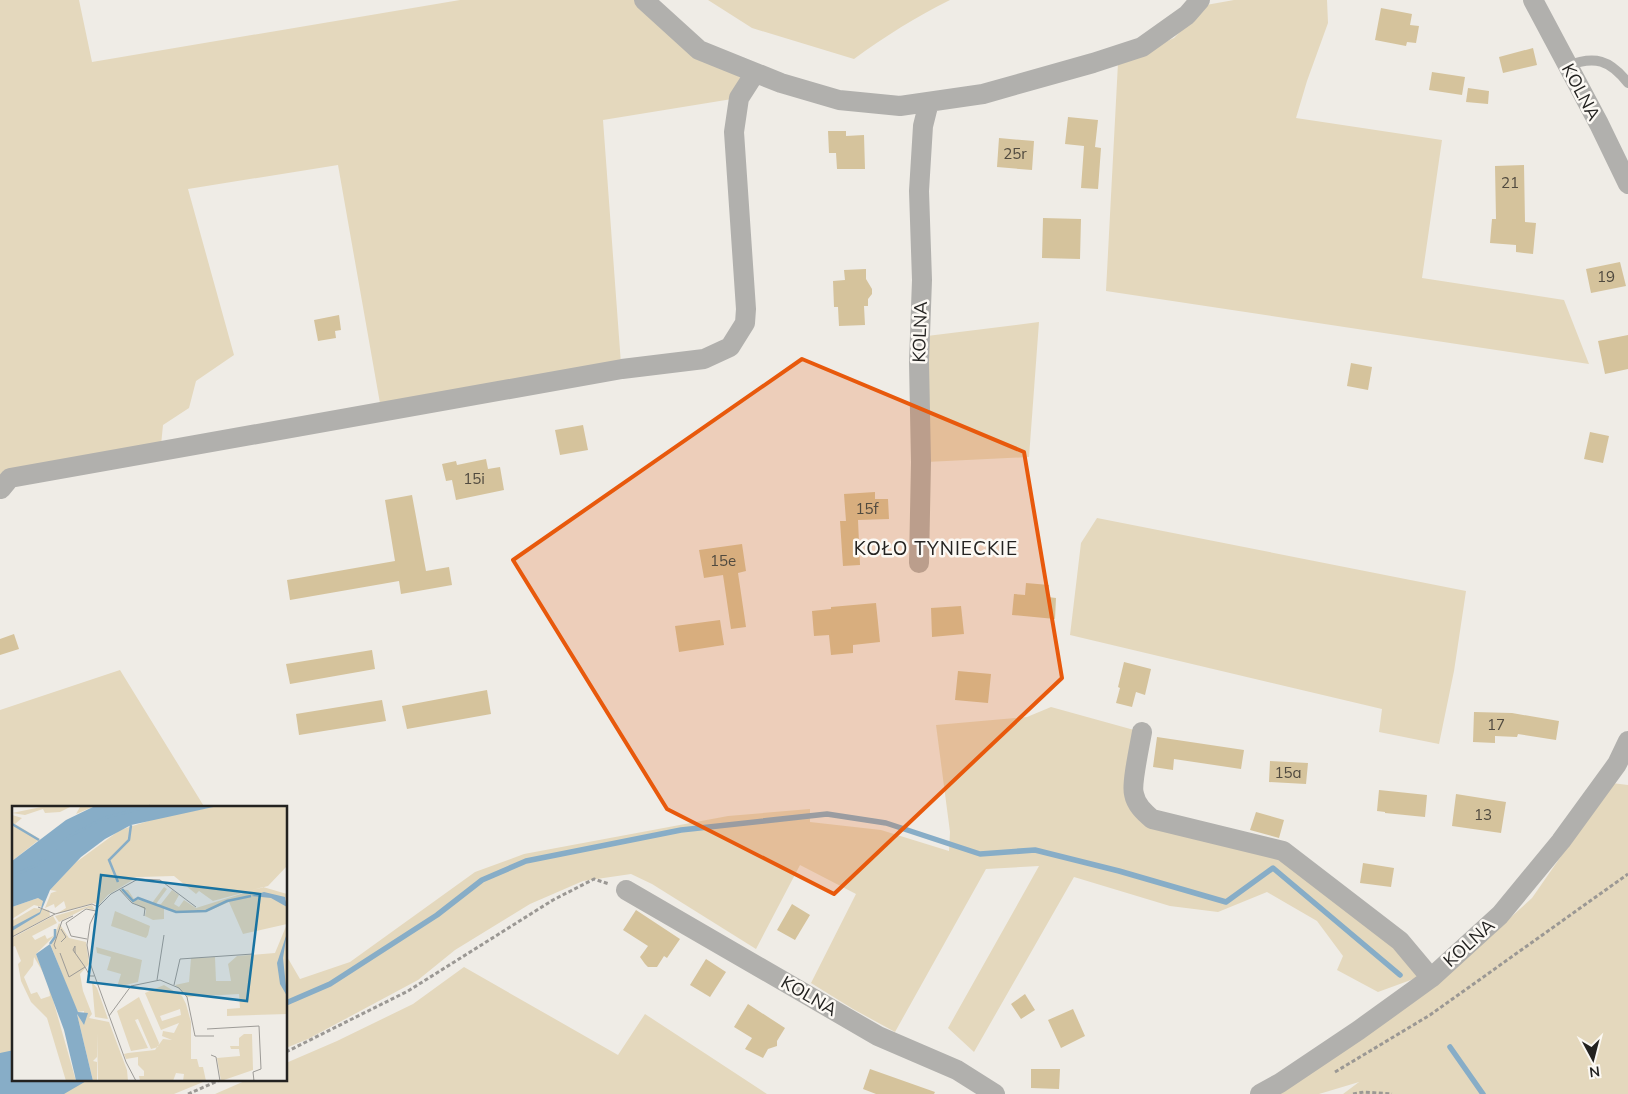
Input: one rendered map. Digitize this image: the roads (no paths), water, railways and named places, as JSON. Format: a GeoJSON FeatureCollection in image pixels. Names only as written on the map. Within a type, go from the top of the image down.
{"type":"FeatureCollection","features":[{"type":"Feature","properties":{"kind":"street"},"geometry":{"type":"LineString","coordinates":[[644,0],[699,50],[781,83],[839,100],[900,106],[983,94],[1142,47],[1187,14],[1200,0]]}},
{"type":"Feature","properties":{"kind":"street","name":"KOLNA"},"geometry":{"type":"LineString","coordinates":[[1533,0],[1599,124],[1628,184]]}},
{"type":"Feature","properties":{"kind":"street"},"geometry":{"type":"LineString","coordinates":[[1,489],[10,478],[622,370],[704,359],[730,346],[745,323],[746,309],[734,132],[739,98],[755,72]]}},
{"type":"Feature","properties":{"kind":"street","name":"KOLNA"},"geometry":{"type":"LineString","coordinates":[[919,563],[921,462],[918,362],[922,280],[919,191],[923,126],[929,102]]}},
{"type":"Feature","properties":{"kind":"street"},"geometry":{"type":"LineString","coordinates":[[1142,732],[1133,792],[1137,802],[1148,816],[1152,819],[1283,851],[1400,941],[1431,978]]}},
{"type":"Feature","properties":{"kind":"street","name":"KOLNA"},"geometry":{"type":"LineString","coordinates":[[1260,1094],[1280,1083],[1359,1030],[1431,978],[1500,915],[1622,768],[1628,741]]}},
{"type":"Feature","properties":{"kind":"street","name":"KOLNA"},"geometry":{"type":"LineString","coordinates":[[626,890],[878,1036],[957,1070],[995,1094]]}},
{"type":"Feature","properties":{"kind":"lane"},"geometry":{"type":"LineString","coordinates":[[1567,66],[1587,61],[1600,62],[1614,67],[1628,82]]}},
{"type":"Feature","properties":{"kind":"water"},"geometry":{"type":"Polygon","coordinates":[[[12,1050],[12,1082],[85,1082],[64,1094],[0,1094],[0,1053],[12,1050]]]}},
{"type":"Feature","properties":{"kind":"waterway"},"geometry":{"type":"LineString","coordinates":[[288,1002],[330,984],[437,915],[482,880],[526,861],[681,830],[827,814],[886,823],[980,854],[1035,850],[1119,871],[1226,902],[1273,868],[1400,975]]}},
{"type":"Feature","properties":{"kind":"waterway"},"geometry":{"type":"LineString","coordinates":[[1450,1047],[1483,1094]]}},
{"type":"Feature","properties":{"kind":"district","name":"KOŁO TYNIECKIE"},"geometry":{"type":"Point","coordinates":[936,548]}}]}
